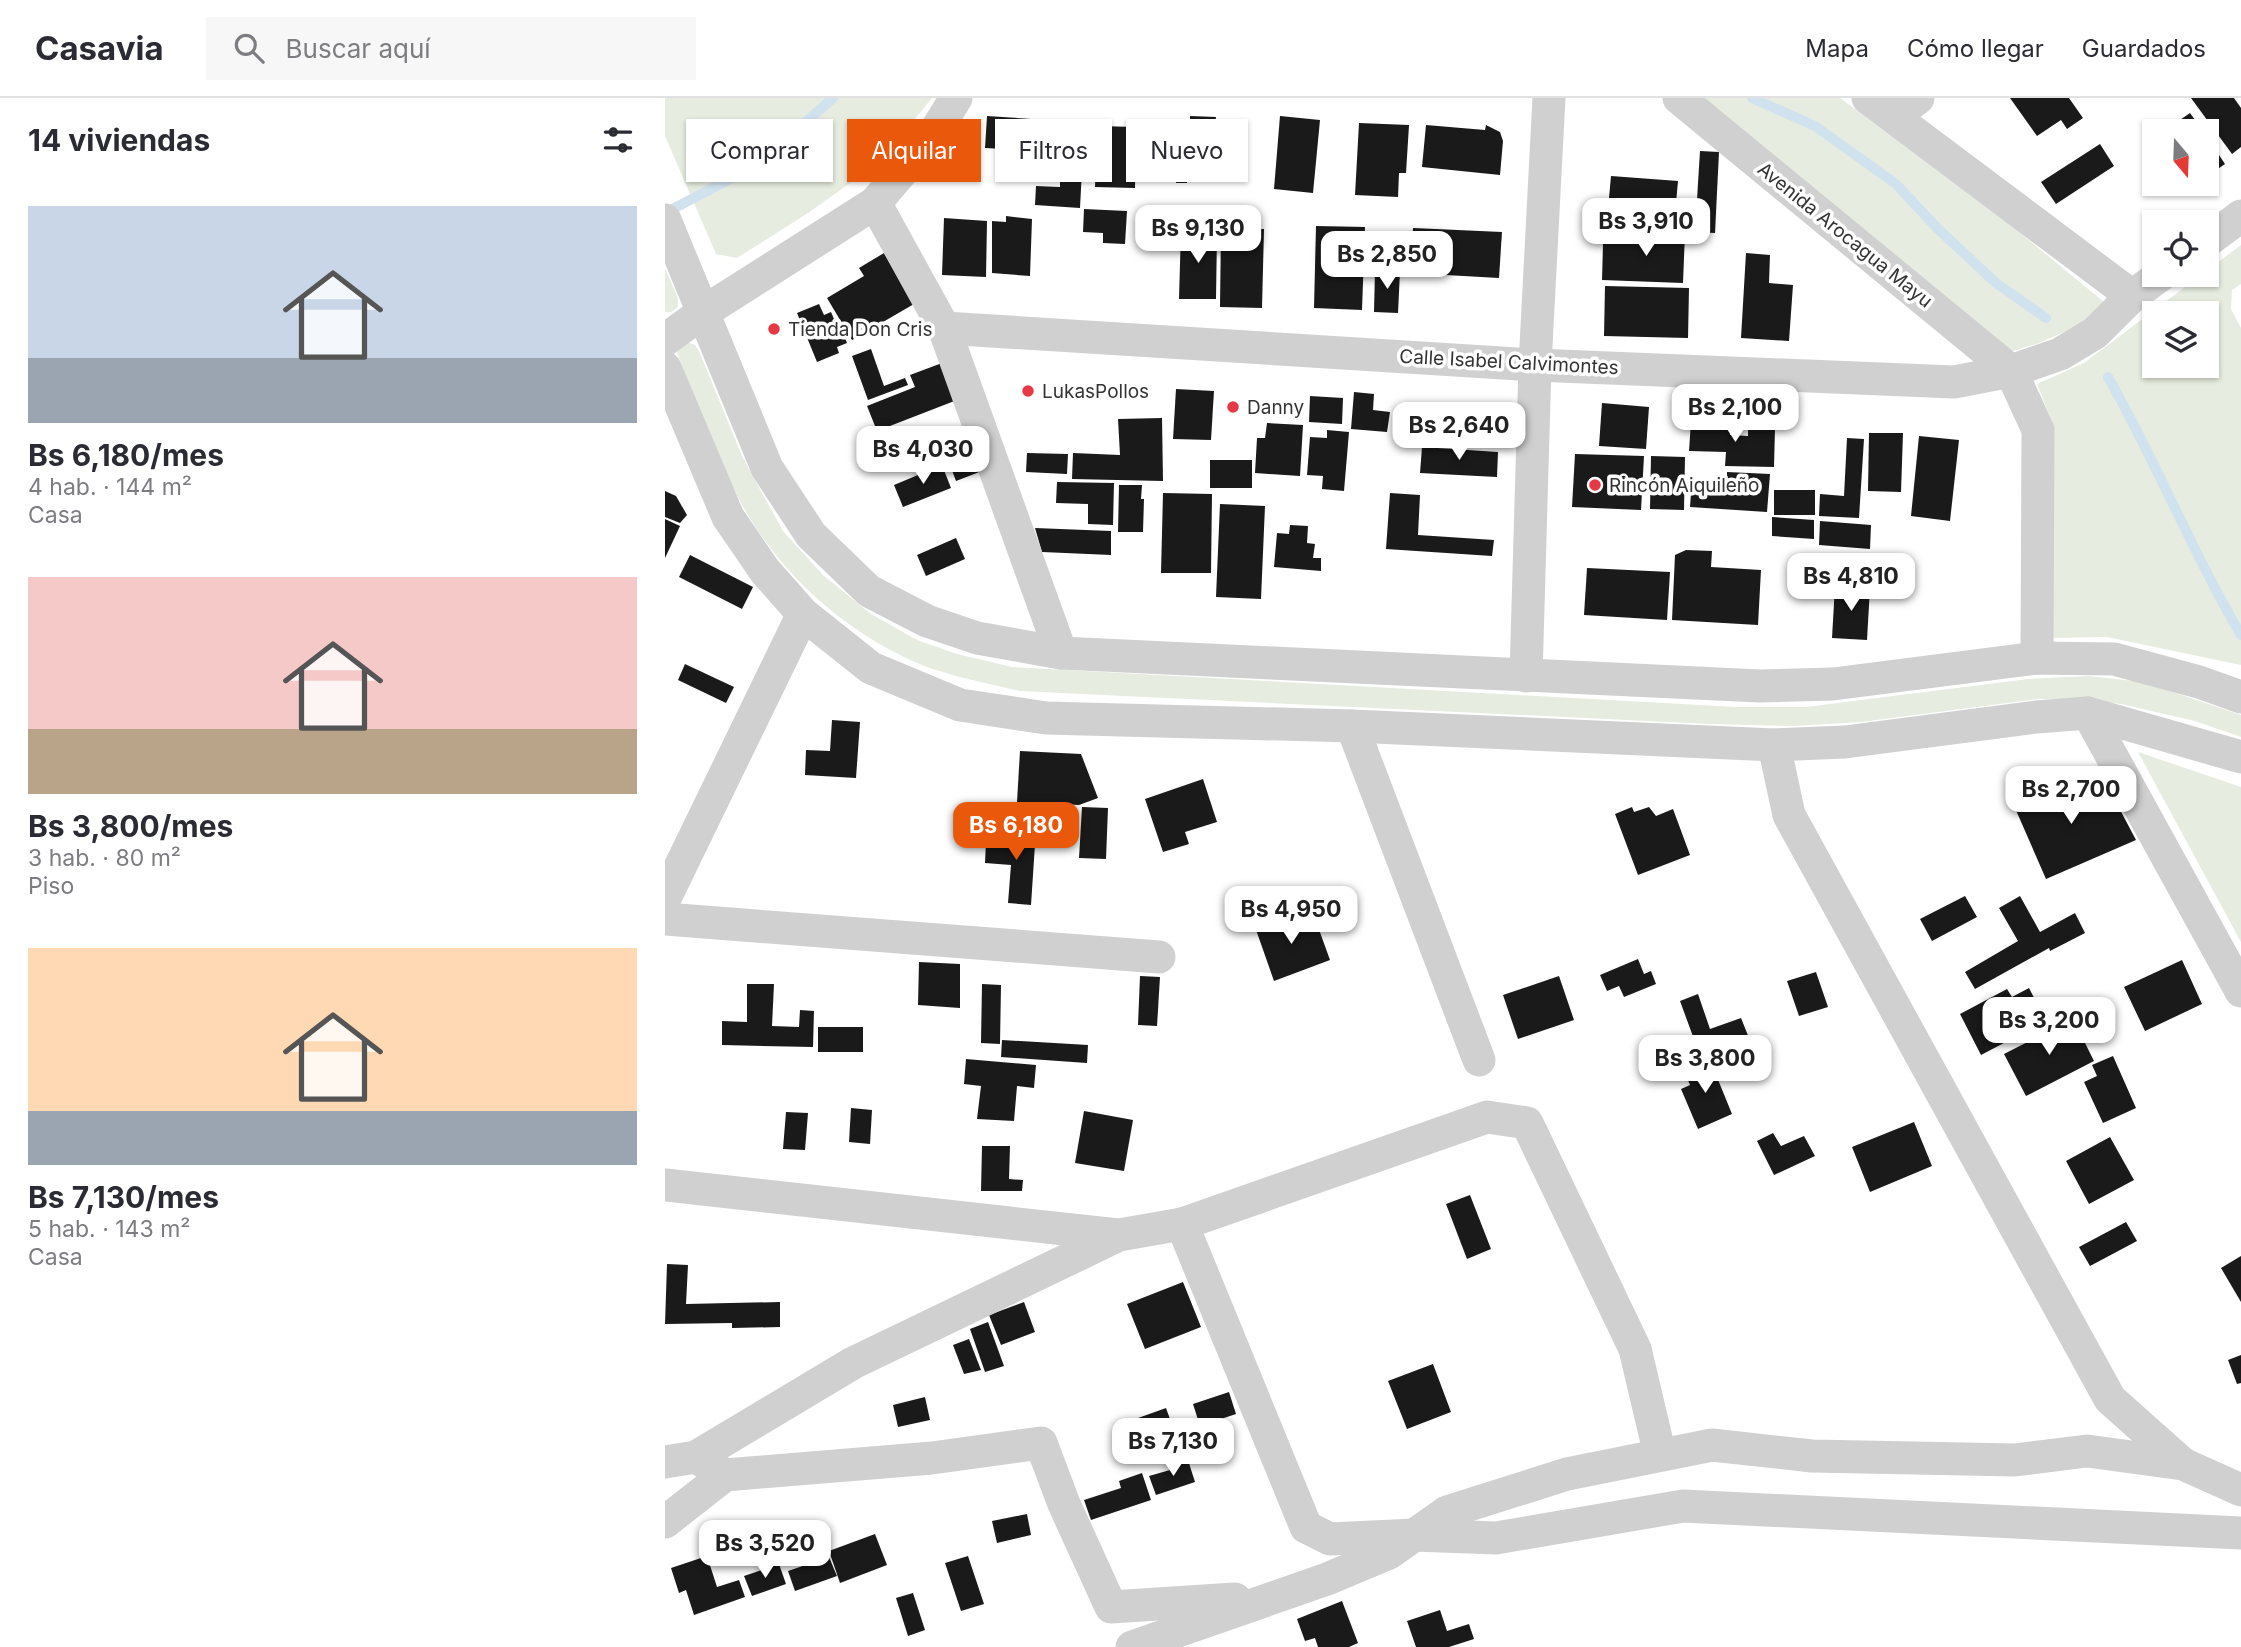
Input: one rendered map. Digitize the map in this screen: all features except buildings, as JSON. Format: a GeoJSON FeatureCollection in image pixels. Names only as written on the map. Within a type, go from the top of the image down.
{"type":"FeatureCollection","features":[{"type":"Feature","properties":{"kind":"street"},"geometry":{"type":"LineString","coordinates":[[665,340],[702,313],[875,203],[933,135],[956,98]]}},
{"type":"Feature","properties":{"kind":"street"},"geometry":{"type":"LineString","coordinates":[[1525,676],[1535,365],[1549,98]]}},
{"type":"Feature","properties":{"kind":"street","name":"Avenida Arocagua Mayu"},"geometry":{"type":"LineString","coordinates":[[1679,98],[2011,371]]}},
{"type":"Feature","properties":{"kind":"street"},"geometry":{"type":"LineString","coordinates":[[1893,104],[2132,296]]}},
{"type":"Feature","properties":{"kind":"street"},"geometry":{"type":"LineString","coordinates":[[875,203],[944,328],[1061,653]]}},
{"type":"Feature","properties":{"kind":"street"},"geometry":{"type":"LineString","coordinates":[[2219,232],[2241,216]]}},
{"type":"Feature","properties":{"kind":"street"},"geometry":{"type":"LineString","coordinates":[[666,223],[767,468],[811,535],[869,591],[927,621],[977,638],[1061,653],[1760,686],[1833,684],[2037,658],[2114,659],[2199,682],[2241,697]]}},
{"type":"Feature","properties":{"kind":"street","name":"Calle Isabel Calvimontes"},"geometry":{"type":"LineString","coordinates":[[944,328],[1535,365],[1954,382],[2011,371],[2060,354],[2095,333],[2144,287]]}},
{"type":"Feature","properties":{"kind":"street"},"geometry":{"type":"LineString","coordinates":[[665,368],[727,517],[765,570],[803,614],[871,668],[960,705],[1046,718],[1352,726],[1774,745],[1845,743],[2036,717],[2088,713],[2241,757]]}},
{"type":"Feature","properties":{"kind":"street"},"geometry":{"type":"LineString","coordinates":[[2011,371],[2038,430],[2037,658]]}},
{"type":"Feature","properties":{"kind":"street"},"geometry":{"type":"LineString","coordinates":[[665,898],[803,614]]}},
{"type":"Feature","properties":{"kind":"street"},"geometry":{"type":"LineString","coordinates":[[2088,713],[2241,991]]}},
{"type":"Feature","properties":{"kind":"street"},"geometry":{"type":"LineString","coordinates":[[1352,726],[1479,1060]]}},
{"type":"Feature","properties":{"kind":"street"},"geometry":{"type":"LineString","coordinates":[[1774,745],[1789,815],[2096,1375],[2110,1399],[2183,1464]]}},
{"type":"Feature","properties":{"kind":"street"},"geometry":{"type":"LineString","coordinates":[[665,919],[1159,957]]}},
{"type":"Feature","properties":{"kind":"street"},"geometry":{"type":"LineString","coordinates":[[680,1460],[853,1363],[1119,1236],[1182,1224],[1487,1117],[1527,1123],[1635,1349],[1660,1455]]}},
{"type":"Feature","properties":{"kind":"street"},"geometry":{"type":"LineString","coordinates":[[665,1185],[1119,1236]]}},
{"type":"Feature","properties":{"kind":"street"},"geometry":{"type":"LineString","coordinates":[[1182,1224],[1306,1527],[1330,1539],[1414,1535],[1496,1538],[1683,1506],[2241,1532]]}},
{"type":"Feature","properties":{"kind":"street"},"geometry":{"type":"LineString","coordinates":[[680,1460],[725,1475],[932,1458],[1041,1443],[1064,1504],[1111,1607],[1274,1597]]}},
{"type":"Feature","properties":{"kind":"street"},"geometry":{"type":"LineString","coordinates":[[1132,1647],[1327,1579],[1389,1553],[1447,1511],[1566,1474],[1712,1445],[1812,1456],[2002,1460],[2087,1451],[2183,1464],[2241,1490]]}},
{"type":"Feature","properties":{"kind":"street"},"geometry":{"type":"LineString","coordinates":[[665,1522],[725,1475]]}},
{"type":"Feature","properties":{"kind":"shaded area"},"geometry":{"type":"Polygon","coordinates":[[[665,98],[932,98],[915,119],[847,119],[847,182],[852,182],[737,258],[716,254],[665,136],[665,98]]]}},
{"type":"Feature","properties":{"kind":"shaded area"},"geometry":{"type":"Polygon","coordinates":[[[1703,98],[1840,98],[2013,227],[2104,302],[2087,322],[2039,343],[2010,352],[1703,98]]]}},
{"type":"Feature","properties":{"kind":"shaded area"},"geometry":{"type":"Polygon","coordinates":[[[2241,245],[2241,284],[2232,290],[2231,309],[2241,328],[2241,665],[2107,637],[2050,638],[2052,422],[2037,384],[2084,363],[2142,319],[2142,378],[2219,378],[2219,301],[2166,301],[2185,287],[2219,287],[2219,262],[2241,245]]]}},
{"type":"Feature","properties":{"kind":"shaded area"},"geometry":{"type":"Polygon","coordinates":[[[665,268],[678,299],[678,307],[671,312],[665,312],[665,268]]]}},
{"type":"Feature","properties":{"kind":"shaded area"},"geometry":{"type":"Polygon","coordinates":[[[687,342],[695,345],[699,351],[742,456],[783,531],[824,576],[871,614],[917,640],[957,654],[1012,667],[1736,707],[1806,707],[2028,679],[2088,676],[2143,682],[2241,715],[2241,737],[2195,721],[2121,704],[2081,699],[2038,699],[1861,722],[1793,726],[1020,691],[958,676],[922,665],[893,652],[839,617],[792,573],[771,549],[733,487],[687,380],[677,352],[687,342]]]}},
{"type":"Feature","properties":{"kind":"shaded area"},"geometry":{"type":"Polygon","coordinates":[[[2138,752],[2241,787],[2241,942],[2138,752]]]}},
{"type":"Feature","properties":{"kind":"waterway"},"geometry":{"type":"LineString","coordinates":[[665,213],[757,165],[833,98]]}},
{"type":"Feature","properties":{"kind":"waterway"},"geometry":{"type":"LineString","coordinates":[[1752,98],[1815,126],[1896,184],[1937,228],[1996,283],[2046,318]]}},
{"type":"Feature","properties":{"kind":"waterway"},"geometry":{"type":"LineString","coordinates":[[2108,377],[2241,635]]}},
{"type":"Feature","properties":{"kind":"place","name":"Tienda Don Cris"},"geometry":{"type":"Point","coordinates":[774,329]}},
{"type":"Feature","properties":{"kind":"place","name":"LukasPollos"},"geometry":{"type":"Point","coordinates":[1028,391]}},
{"type":"Feature","properties":{"kind":"place","name":"Danny"},"geometry":{"type":"Point","coordinates":[1233,407]}},
{"type":"Feature","properties":{"kind":"place","name":"Rincón Aiquileño"},"geometry":{"type":"Point","coordinates":[1595,485]}}]}
